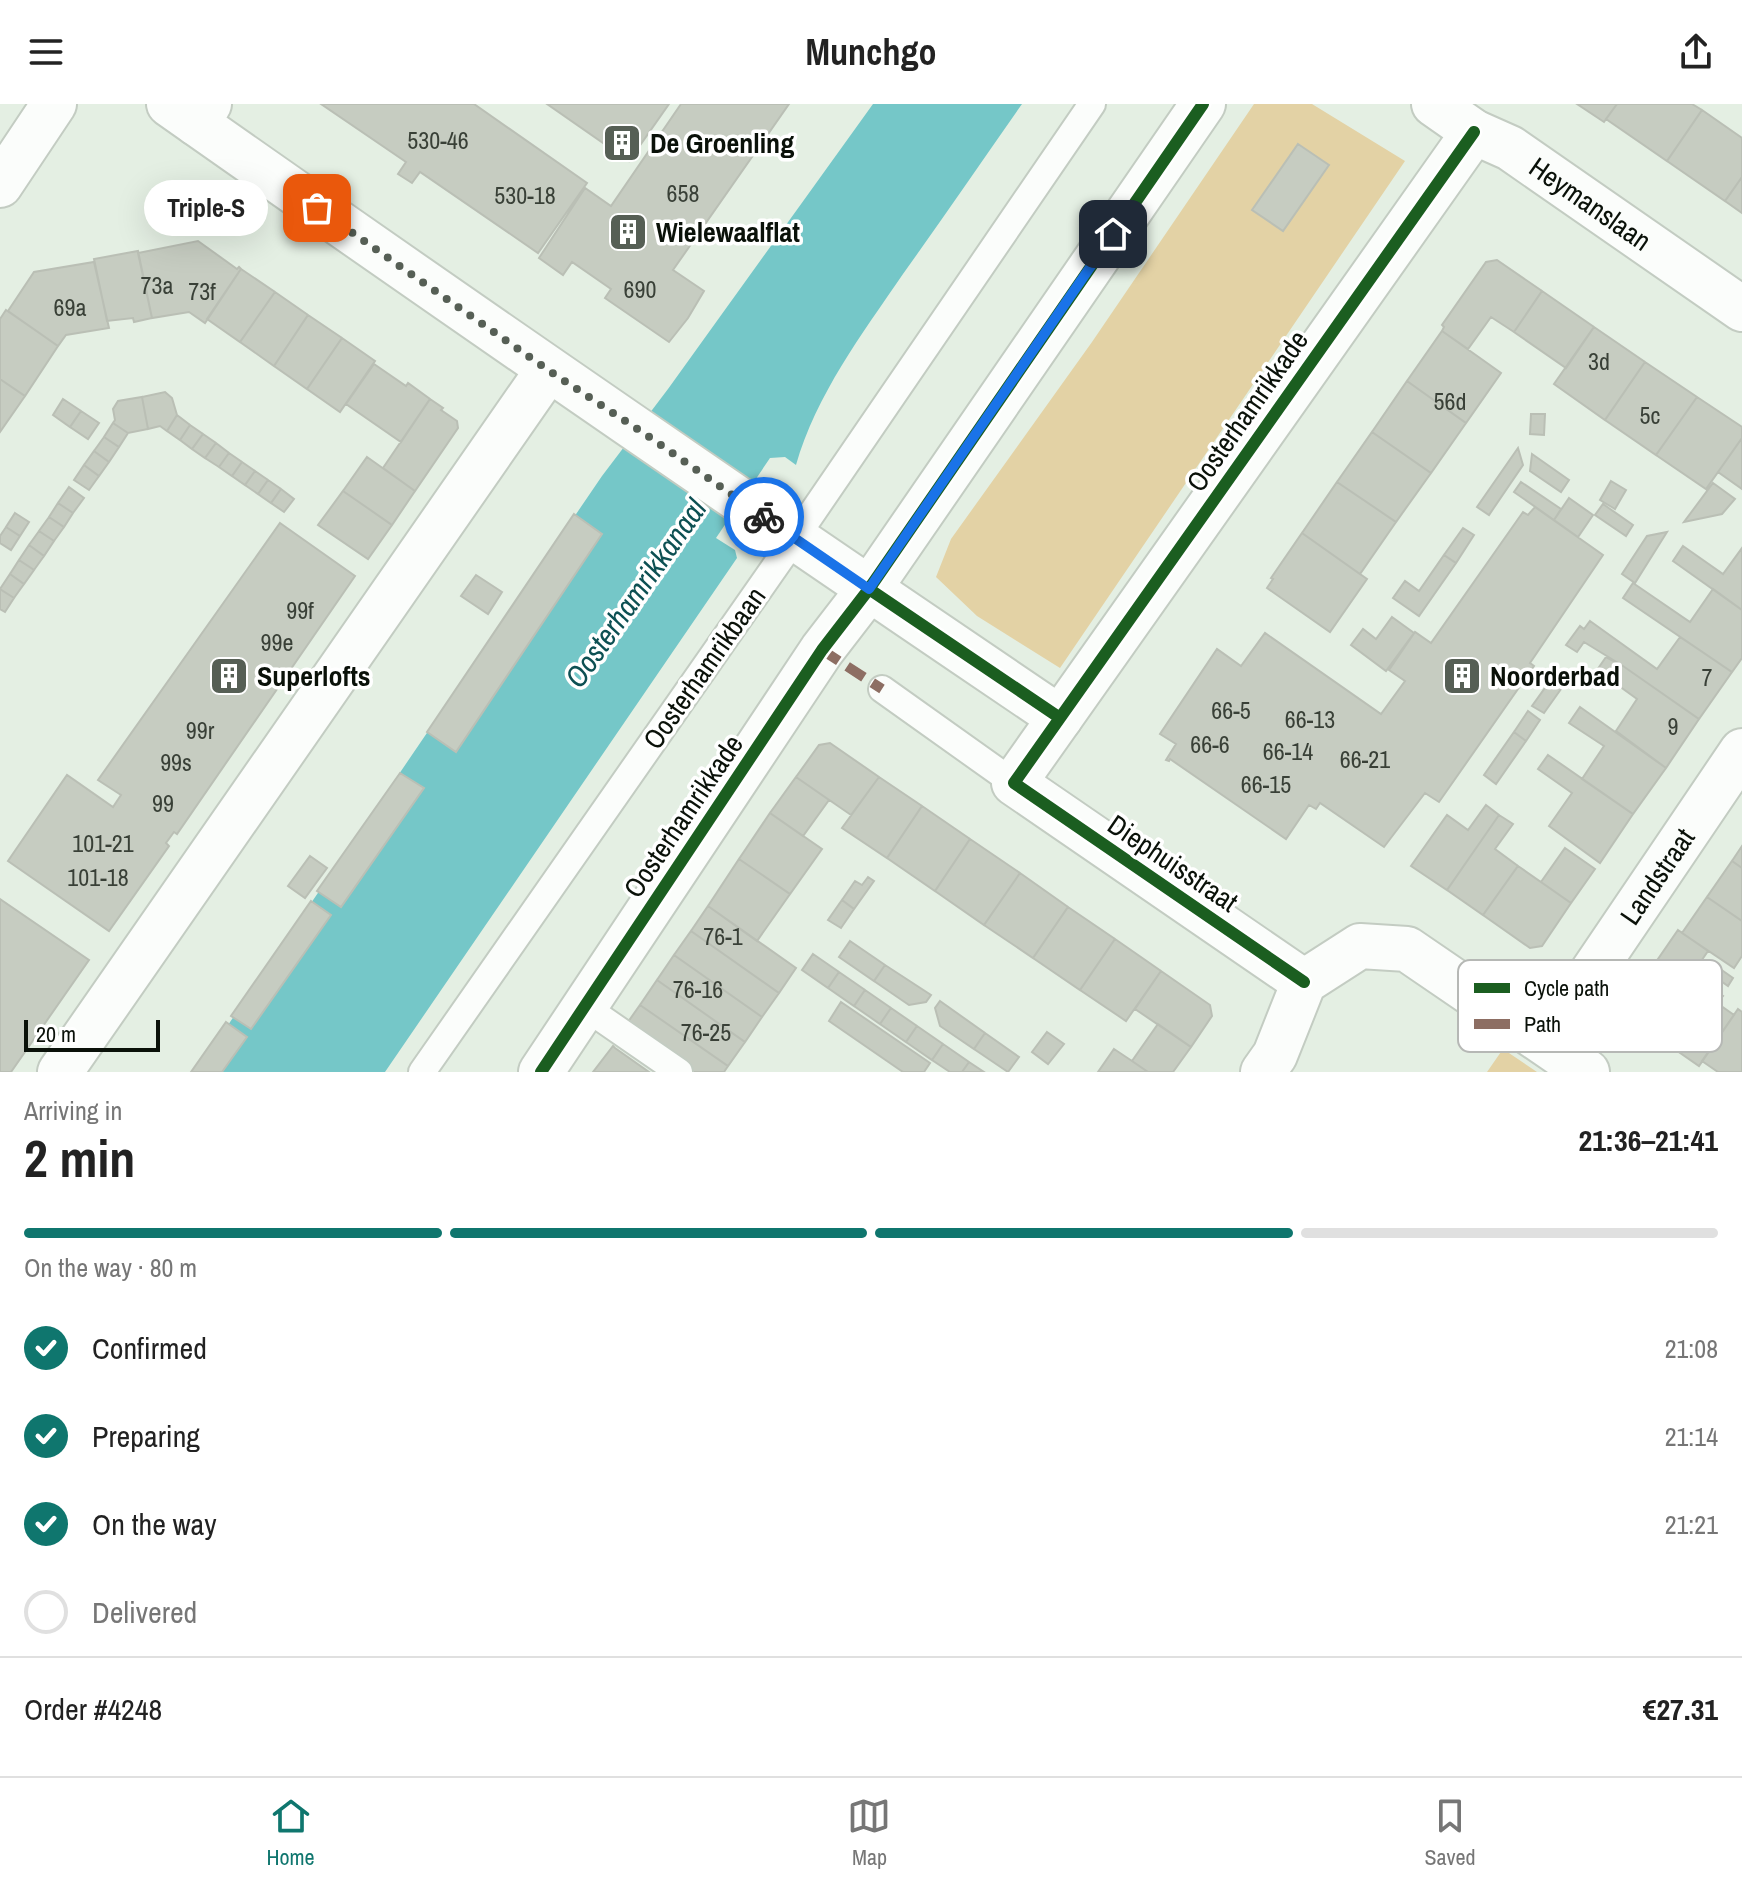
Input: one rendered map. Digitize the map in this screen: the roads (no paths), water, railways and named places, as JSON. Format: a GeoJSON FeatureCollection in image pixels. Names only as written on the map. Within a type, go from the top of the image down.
{"type":"FeatureCollection","features":[{"type":"Feature","properties":{"kind":"street"},"geometry":{"type":"LineString","coordinates":[[2,179],[54,104]]}},
{"type":"Feature","properties":{"kind":"street","name":"Oosterhamrikkade"},"geometry":{"type":"LineString","coordinates":[[541,1072],[822,650],[869,589],[1203,104]]}},
{"type":"Feature","properties":{"kind":"street","name":"Heymanslaan"},"geometry":{"type":"LineString","coordinates":[[1434,104],[1474,132],[1510,148],[1742,309]]}},
{"type":"Feature","properties":{"kind":"street"},"geometry":{"type":"LineString","coordinates":[[191,110],[548,370],[1060,718]]}},
{"type":"Feature","properties":{"kind":"street","name":"Oosterhamrikkade"},"geometry":{"type":"LineString","coordinates":[[1014,783],[1474,132]]}},
{"type":"Feature","properties":{"kind":"street"},"geometry":{"type":"LineString","coordinates":[[60,1072],[548,370]]}},
{"type":"Feature","properties":{"kind":"street","name":"Landstraat"},"geometry":{"type":"LineString","coordinates":[[1601,960],[1742,751]]}},
{"type":"Feature","properties":{"kind":"street","name":"Diephuisstraat"},"geometry":{"type":"LineString","coordinates":[[1014,783],[1304,982]]}},
{"type":"Feature","properties":{"kind":"street"},"geometry":{"type":"LineString","coordinates":[[1280,1066],[1304,982],[1360,946],[1407,949],[1458,983]]}},
{"type":"Feature","properties":{"kind":"street"},"geometry":{"type":"LineString","coordinates":[[1559,1052],[1587,1072]]}},
{"type":"Feature","properties":{"kind":"lane","name":"Oosterhamrikbaan"},"geometry":{"type":"LineString","coordinates":[[422,1072],[795,538],[1092,104]]}},
{"type":"Feature","properties":{"kind":"lane","name":"Diephuisstraat"},"geometry":{"type":"LineString","coordinates":[[882,689],[1014,783]]}},
{"type":"Feature","properties":{"kind":"lane"},"geometry":{"type":"LineString","coordinates":[[585,1007],[679,1072]]}},
{"type":"Feature","properties":{"kind":"water","name":"Oosterhamrikkanaal"},"geometry":{"type":"Polygon","coordinates":[[[873,104],[1022,104],[856,342],[815,414],[796,465],[785,457],[770,458],[716,538],[735,550],[737,558],[385,1072],[196,1072],[602,476],[873,104]]]}},
{"type":"Feature","properties":{"kind":"place","name":"De Groenling"},"geometry":{"type":"Point","coordinates":[622,143]}},
{"type":"Feature","properties":{"kind":"place","name":"Triple-S"},"geometry":{"type":"Point","coordinates":[317,208]}},
{"type":"Feature","properties":{"kind":"place","name":"Wielewaalflat"},"geometry":{"type":"Point","coordinates":[628,232]}},
{"type":"Feature","properties":{"kind":"place","name":"Superlofts"},"geometry":{"type":"Point","coordinates":[229,676]}},
{"type":"Feature","properties":{"kind":"place","name":"Noorderbad"},"geometry":{"type":"Point","coordinates":[1462,676]}}]}
